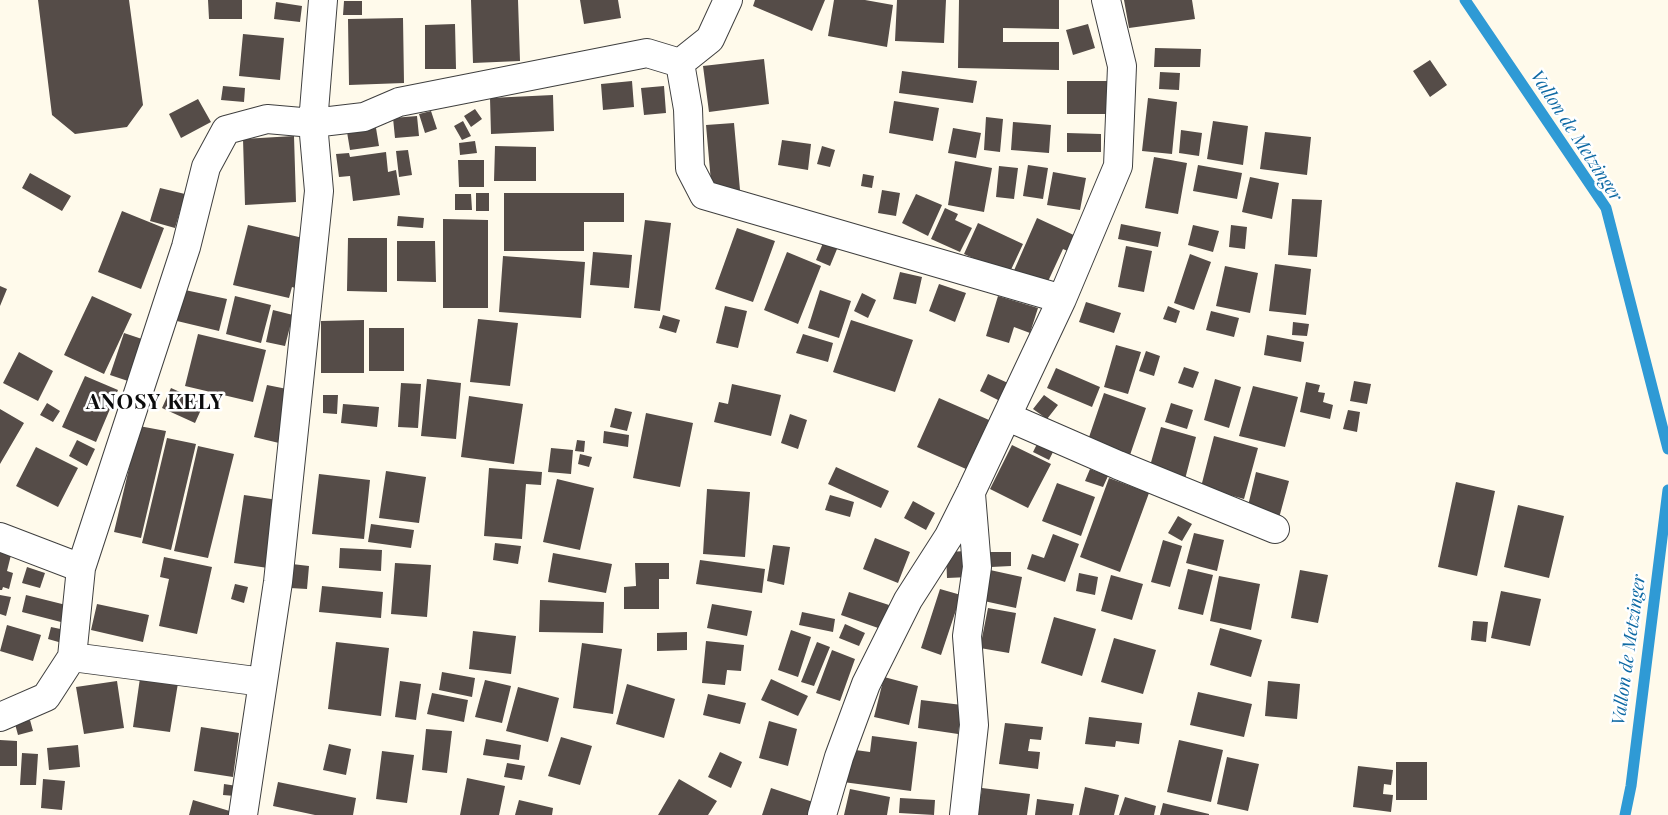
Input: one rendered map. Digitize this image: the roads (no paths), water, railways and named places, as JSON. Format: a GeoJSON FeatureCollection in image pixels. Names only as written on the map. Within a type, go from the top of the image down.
{"type":"FeatureCollection","features":[{"type":"Feature","properties":{"kind":"street"},"geometry":{"type":"LineString","coordinates":[[243,815],[279,573],[319,191],[313,123],[323,0]]}},
{"type":"Feature","properties":{"kind":"street"},"geometry":{"type":"LineString","coordinates":[[680,63],[710,39],[728,0]]}},
{"type":"Feature","properties":{"kind":"street"},"geometry":{"type":"LineString","coordinates":[[822,815],[839,756],[866,684],[908,600],[949,536],[1008,416],[1062,299],[1118,166],[1122,66],[1106,0]]}},
{"type":"Feature","properties":{"kind":"street"},"geometry":{"type":"LineString","coordinates":[[0,717],[46,697],[72,657],[81,568],[186,247],[206,167],[226,130],[267,120],[313,123],[364,117],[399,102],[647,54],[680,63]]}},
{"type":"Feature","properties":{"kind":"street"},"geometry":{"type":"LineString","coordinates":[[680,63],[688,109],[690,168],[704,195],[1062,299]]}},
{"type":"Feature","properties":{"kind":"street"},"geometry":{"type":"LineString","coordinates":[[1008,416],[1118,465],[1275,529]]}},
{"type":"Feature","properties":{"kind":"street"},"geometry":{"type":"LineString","coordinates":[[964,815],[974,725],[967,636],[977,567],[971,492]]}},
{"type":"Feature","properties":{"kind":"street"},"geometry":{"type":"LineString","coordinates":[[0,537],[81,568]]}},
{"type":"Feature","properties":{"kind":"street"},"geometry":{"type":"LineString","coordinates":[[72,657],[263,682]]}},
{"type":"Feature","properties":{"kind":"waterway","name":"Vallon de Metzinger"},"geometry":{"type":"LineString","coordinates":[[1465,0],[1606,208],[1668,449]]}},
{"type":"Feature","properties":{"kind":"waterway","name":"Vallon de Metzinger"},"geometry":{"type":"LineString","coordinates":[[1625,815],[1631,786],[1668,490]]}},
{"type":"Feature","properties":{"kind":"district","name":"ANOSY KELY"},"geometry":{"type":"Point","coordinates":[155,402]}}]}
